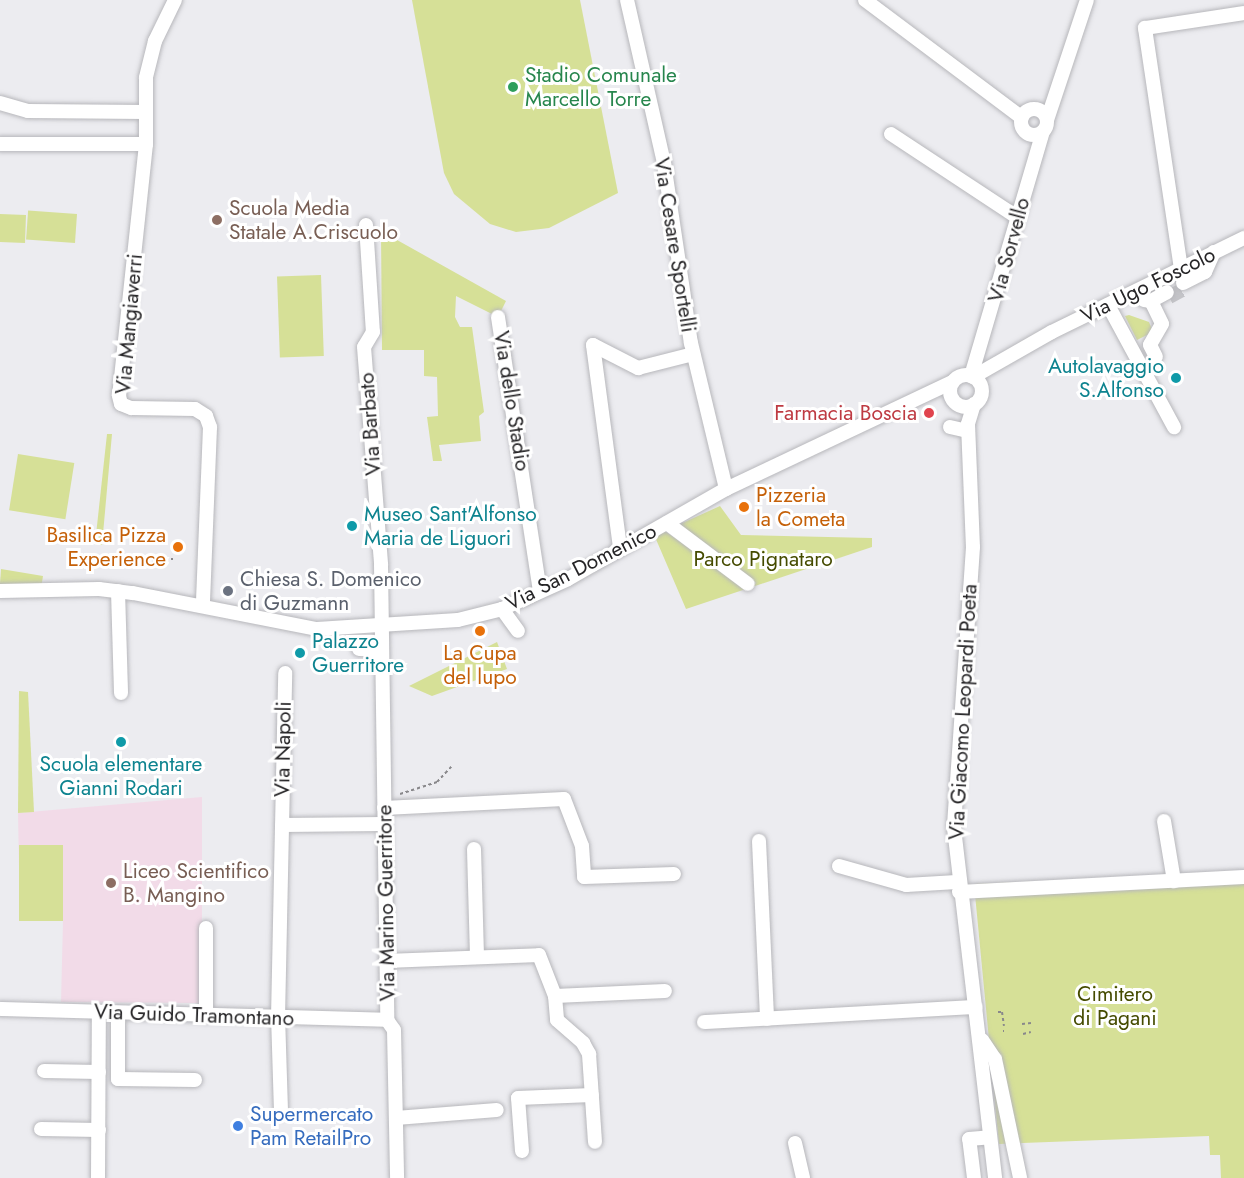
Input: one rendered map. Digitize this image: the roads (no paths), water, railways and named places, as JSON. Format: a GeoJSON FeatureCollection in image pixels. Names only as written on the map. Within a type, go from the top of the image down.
{"type":"FeatureCollection","features":[{"type":"Feature","properties":{"kind":"street","name":"Via Mangiaverri"},"geometry":{"type":"LineString","coordinates":[[175,0],[150,60],[146,144],[119,396],[121,404],[131,408],[195,409],[206,416],[210,427],[203,604]]}},
{"type":"Feature","properties":{"kind":"street","name":"Via Cesare Sportelli"},"geometry":{"type":"LineString","coordinates":[[627,0],[664,163],[693,354],[726,489]]}},
{"type":"Feature","properties":{"kind":"street"},"geometry":{"type":"LineString","coordinates":[[865,0],[1008,104],[1035,121]]}},
{"type":"Feature","properties":{"kind":"street","name":"Via Sorvello"},"geometry":{"type":"LineString","coordinates":[[967,379],[1037,149],[1035,121],[1053,102],[1083,3]]}},
{"type":"Feature","properties":{"kind":"street"},"geometry":{"type":"LineString","coordinates":[[1181,269],[1145,28],[1244,13]]}},
{"type":"Feature","properties":{"kind":"street"},"geometry":{"type":"LineString","coordinates":[[0,103],[28,111],[146,112]]}},
{"type":"Feature","properties":{"kind":"street"},"geometry":{"type":"LineString","coordinates":[[891,134],[1017,217]]}},
{"type":"Feature","properties":{"kind":"street"},"geometry":{"type":"LineString","coordinates":[[0,144],[146,144]]}},
{"type":"Feature","properties":{"kind":"street","name":"Via Barbato"},"geometry":{"type":"LineString","coordinates":[[366,225],[373,332],[364,347],[381,565],[382,627]]}},
{"type":"Feature","properties":{"kind":"street","name":"Via Ugo Foscolo"},"geometry":{"type":"LineString","coordinates":[[1052,332],[1244,238]]}},
{"type":"Feature","properties":{"kind":"street"},"geometry":{"type":"LineString","coordinates":[[1184,286],[1200,281],[1214,252]]}},
{"type":"Feature","properties":{"kind":"street"},"geometry":{"type":"LineString","coordinates":[[1124,297],[1151,301],[1168,295]]}},
{"type":"Feature","properties":{"kind":"street"},"geometry":{"type":"LineString","coordinates":[[1151,301],[1162,324],[1150,345],[1156,357]]}},
{"type":"Feature","properties":{"kind":"street"},"geometry":{"type":"LineString","coordinates":[[1108,305],[1174,427]]}},
{"type":"Feature","properties":{"kind":"street","name":"Via dello Stadio"},"geometry":{"type":"LineString","coordinates":[[498,317],[540,591]]}},
{"type":"Feature","properties":{"kind":"street","name":"Via San Domenico"},"geometry":{"type":"LineString","coordinates":[[0,591],[118,591],[203,604],[281,625],[317,629],[382,627],[458,620],[502,609],[540,591],[726,489],[967,379],[1016,354],[1052,332]]}},
{"type":"Feature","properties":{"kind":"street"},"geometry":{"type":"LineString","coordinates":[[620,548],[593,345],[638,368],[693,354]]}},
{"type":"Feature","properties":{"kind":"street"},"geometry":{"type":"LineString","coordinates":[[955,401],[967,379]]}},
{"type":"Feature","properties":{"kind":"street"},"geometry":{"type":"LineString","coordinates":[[967,379],[974,404],[968,427]]}},
{"type":"Feature","properties":{"kind":"street"},"geometry":{"type":"LineString","coordinates":[[933,393],[955,401],[974,404]]}},
{"type":"Feature","properties":{"kind":"street"},"geometry":{"type":"LineString","coordinates":[[955,401],[968,427]]}},
{"type":"Feature","properties":{"kind":"street"},"geometry":{"type":"LineString","coordinates":[[950,428],[968,427]]}},
{"type":"Feature","properties":{"kind":"street","name":"Via Giacomo Leopardi Poeta"},"geometry":{"type":"LineString","coordinates":[[968,427],[974,516],[966,665],[954,800],[958,887],[980,1038],[995,1175]]}},
{"type":"Feature","properties":{"kind":"street"},"geometry":{"type":"LineString","coordinates":[[667,523],[748,584]]}},
{"type":"Feature","properties":{"kind":"street"},"geometry":{"type":"LineString","coordinates":[[118,591],[121,693]]}},
{"type":"Feature","properties":{"kind":"street"},"geometry":{"type":"LineString","coordinates":[[502,609],[518,631]]}},
{"type":"Feature","properties":{"kind":"street","name":"Via Marino Guerritore"},"geometry":{"type":"LineString","coordinates":[[382,627],[387,1020],[394,1030],[397,1178]]}},
{"type":"Feature","properties":{"kind":"street"},"geometry":{"type":"LineString","coordinates":[[359,649],[381,650]]}},
{"type":"Feature","properties":{"kind":"street","name":"Via Napoli"},"geometry":{"type":"LineString","coordinates":[[281,1111],[278,1018],[285,673]]}},
{"type":"Feature","properties":{"kind":"street"},"geometry":{"type":"LineString","coordinates":[[384,808],[564,799],[582,846],[584,878],[674,874]]}},
{"type":"Feature","properties":{"kind":"street"},"geometry":{"type":"LineString","coordinates":[[1164,821],[1174,881]]}},
{"type":"Feature","properties":{"kind":"street"},"geometry":{"type":"LineString","coordinates":[[282,825],[384,824]]}},
{"type":"Feature","properties":{"kind":"street"},"geometry":{"type":"LineString","coordinates":[[759,842],[768,1018]]}},
{"type":"Feature","properties":{"kind":"street"},"geometry":{"type":"LineString","coordinates":[[474,849],[477,957]]}},
{"type":"Feature","properties":{"kind":"street"},"geometry":{"type":"LineString","coordinates":[[839,866],[906,885],[958,887],[1244,877]]}},
{"type":"Feature","properties":{"kind":"street"},"geometry":{"type":"LineString","coordinates":[[206,928],[206,1016]]}},
{"type":"Feature","properties":{"kind":"street"},"geometry":{"type":"LineString","coordinates":[[386,961],[539,955],[555,996],[557,1020],[583,1043],[589,1054],[594,1142]]}},
{"type":"Feature","properties":{"kind":"street"},"geometry":{"type":"LineString","coordinates":[[555,996],[665,991]]}},
{"type":"Feature","properties":{"kind":"street"},"geometry":{"type":"LineString","coordinates":[[704,1022],[976,1007]]}},
{"type":"Feature","properties":{"kind":"street","name":"Via Guido Tramontano"},"geometry":{"type":"LineString","coordinates":[[0,1009],[387,1020]]}},
{"type":"Feature","properties":{"kind":"street"},"geometry":{"type":"LineString","coordinates":[[98,1178],[99,1012]]}},
{"type":"Feature","properties":{"kind":"street"},"geometry":{"type":"LineString","coordinates":[[118,1013],[118,1079],[195,1080]]}},
{"type":"Feature","properties":{"kind":"street"},"geometry":{"type":"LineString","coordinates":[[980,1038],[994,1059],[1020,1178]]}},
{"type":"Feature","properties":{"kind":"street"},"geometry":{"type":"LineString","coordinates":[[44,1071],[99,1072]]}},
{"type":"Feature","properties":{"kind":"street"},"geometry":{"type":"LineString","coordinates":[[522,1151],[518,1098],[592,1095]]}},
{"type":"Feature","properties":{"kind":"street"},"geometry":{"type":"LineString","coordinates":[[396,1118],[497,1110]]}},
{"type":"Feature","properties":{"kind":"street"},"geometry":{"type":"LineString","coordinates":[[41,1129],[99,1130]]}},
{"type":"Feature","properties":{"kind":"street"},"geometry":{"type":"LineString","coordinates":[[974,1178],[969,1139],[990,1137]]}},
{"type":"Feature","properties":{"kind":"street"},"geometry":{"type":"LineString","coordinates":[[795,1143],[803,1178]]}},
{"type":"Feature","properties":{"kind":"tunnel"},"geometry":{"type":"LineString","coordinates":[[1169,297],[1186,288]]}},
{"type":"Feature","properties":{"kind":"place","name":"Stadio Comunale Marcello Torre"},"geometry":{"type":"Point","coordinates":[513,87]}},
{"type":"Feature","properties":{"kind":"place","name":"Scuola Media Statale A.Criscuolo"},"geometry":{"type":"Point","coordinates":[217,220]}},
{"type":"Feature","properties":{"kind":"place","name":"Autolavaggio S.Alfonso"},"geometry":{"type":"Point","coordinates":[1176,378]}},
{"type":"Feature","properties":{"kind":"place","name":"Farmacia Boscia"},"geometry":{"type":"Point","coordinates":[929,413]}},
{"type":"Feature","properties":{"kind":"place","name":"Pizzeria la Cometa"},"geometry":{"type":"Point","coordinates":[744,507]}},
{"type":"Feature","properties":{"kind":"place","name":"Museo Sant'Alfonso Maria de Liguori"},"geometry":{"type":"Point","coordinates":[352,526]}},
{"type":"Feature","properties":{"kind":"place","name":"Basilica Pizza Experience"},"geometry":{"type":"Point","coordinates":[178,547]}},
{"type":"Feature","properties":{"kind":"place","name":"Chiesa S. Domenico di Guzmann"},"geometry":{"type":"Point","coordinates":[228,591]}},
{"type":"Feature","properties":{"kind":"place","name":"La Cupa del lupo"},"geometry":{"type":"Point","coordinates":[480,631]}},
{"type":"Feature","properties":{"kind":"place","name":"Palazzo Guerritore"},"geometry":{"type":"Point","coordinates":[300,653]}},
{"type":"Feature","properties":{"kind":"place","name":"Scuola elementare Gianni Rodari"},"geometry":{"type":"Point","coordinates":[121,742]}},
{"type":"Feature","properties":{"kind":"place","name":"Liceo Scientifico B. Mangino"},"geometry":{"type":"Point","coordinates":[111,883]}},
{"type":"Feature","properties":{"kind":"place","name":"Supermercato Pam RetailPro"},"geometry":{"type":"Point","coordinates":[238,1126]}},
{"type":"Feature","properties":{"kind":"park label","name":"Parco Pignataro"},"geometry":{"type":"Point","coordinates":[763,559]}},
{"type":"Feature","properties":{"kind":"park label","name":"Cimitero di Pagani"},"geometry":{"type":"Point","coordinates":[1115,1006]}}]}
